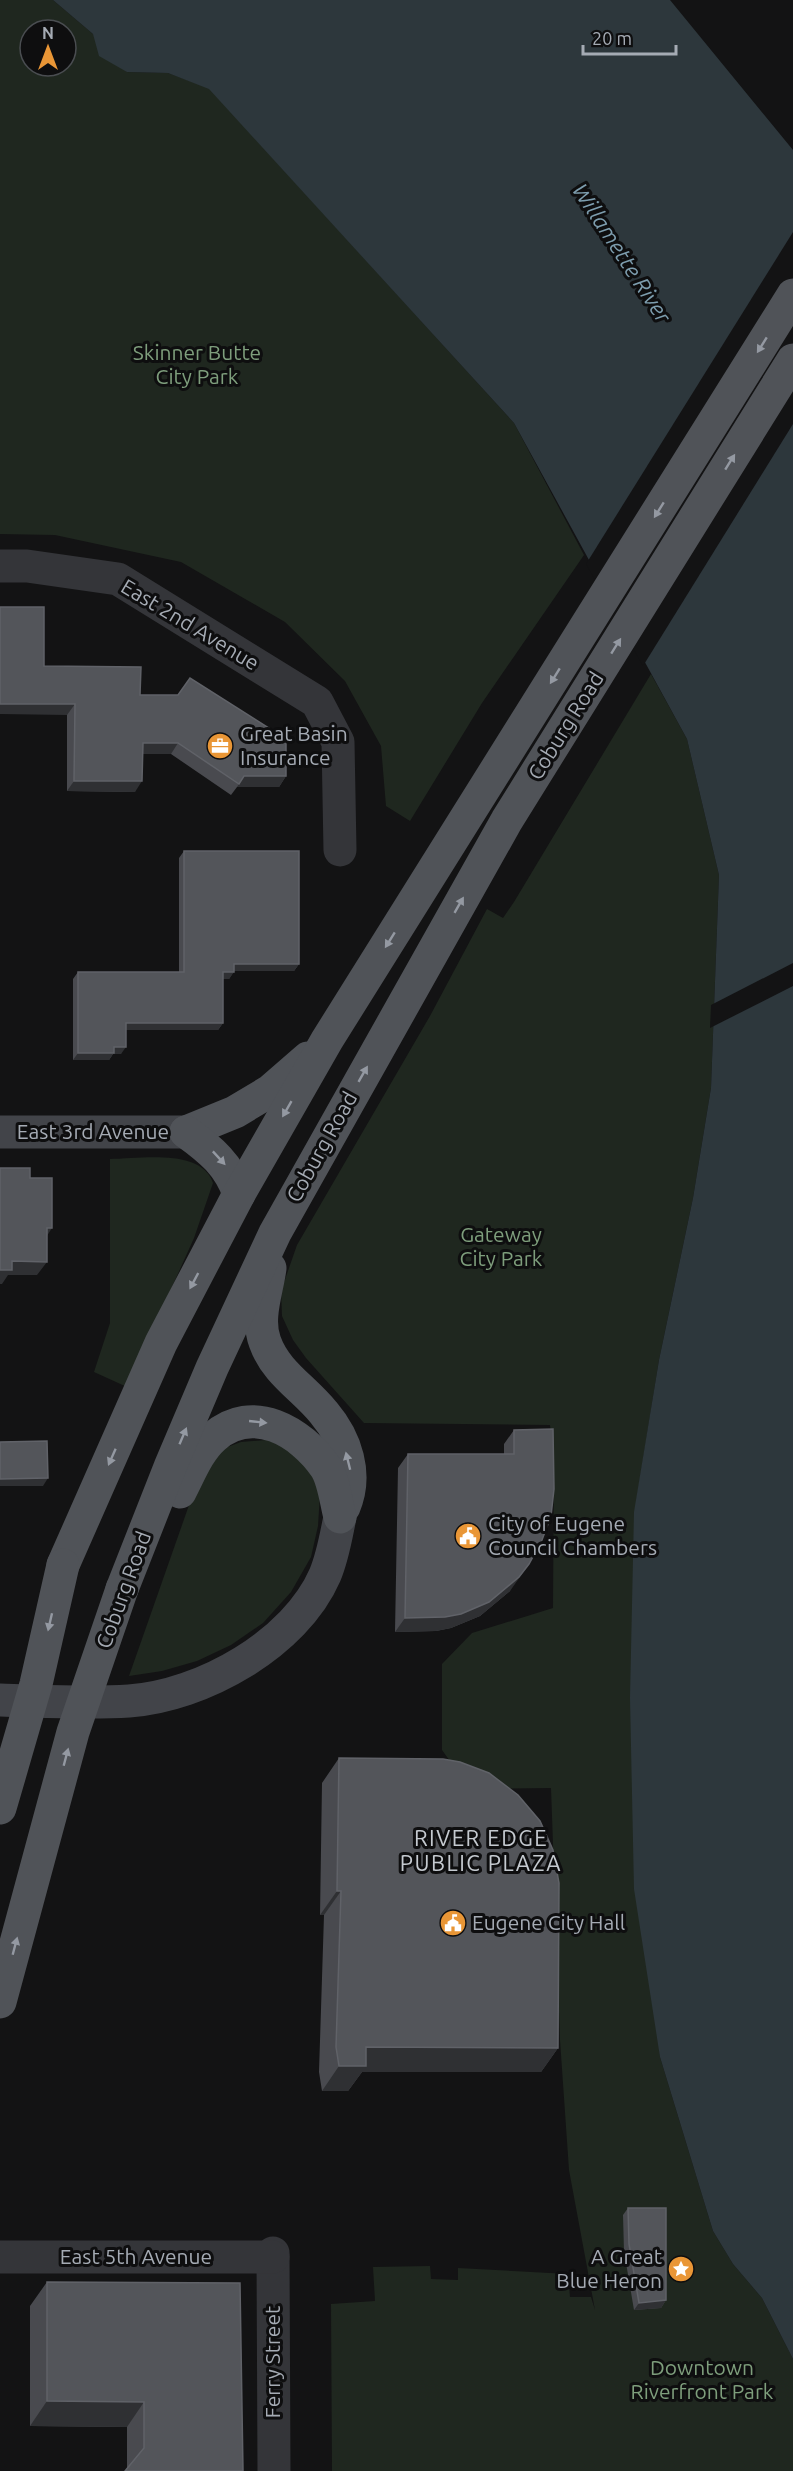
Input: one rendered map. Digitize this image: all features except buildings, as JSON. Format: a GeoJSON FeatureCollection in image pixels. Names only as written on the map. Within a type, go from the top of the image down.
{"type":"FeatureCollection","features":[{"type":"Feature","properties":{"kind":"main road","name":"Coburg Road"},"geometry":{"type":"LineString","coordinates":[[0,1808],[36,1684],[63,1565],[161,1343],[239,1194],[327,1040],[793,295]]}},
{"type":"Feature","properties":{"kind":"main road","name":"Coburg Road"},"geometry":{"type":"LineString","coordinates":[[0,2002],[73,1732],[122,1588],[212,1368],[274,1233],[507,820],[793,360]]}},
{"type":"Feature","properties":{"kind":"main road"},"geometry":{"type":"LineString","coordinates":[[186,1132],[235,1112],[270,1091],[327,1040]]}},
{"type":"Feature","properties":{"kind":"main road"},"geometry":{"type":"LineString","coordinates":[[186,1132],[217,1155],[234,1179],[239,1194]]}},
{"type":"Feature","properties":{"kind":"main road"},"geometry":{"type":"LineString","coordinates":[[274,1233],[262,1320],[265,1342],[282,1371],[323,1412],[340,1437],[351,1472],[349,1495],[340,1517]]}},
{"type":"Feature","properties":{"kind":"main road"},"geometry":{"type":"LineString","coordinates":[[122,1588],[166,1518],[200,1452],[213,1437],[229,1425],[249,1420],[270,1423],[300,1439],[327,1470],[340,1517]]}},
{"type":"Feature","properties":{"kind":"street","name":"East 2nd Avenue"},"geometry":{"type":"LineString","coordinates":[[0,566],[27,567],[118,579],[316,702],[338,742],[340,850]]}},
{"type":"Feature","properties":{"kind":"street","name":"East 3rd Avenue"},"geometry":{"type":"LineString","coordinates":[[0,1132],[186,1132]]}},
{"type":"Feature","properties":{"kind":"street"},"geometry":{"type":"LineString","coordinates":[[0,1700],[128,1701],[152,1698],[177,1694],[231,1668],[265,1647],[283,1632],[312,1597],[325,1575],[340,1517]]}},
{"type":"Feature","properties":{"kind":"street","name":"East 5th Avenue"},"geometry":{"type":"LineString","coordinates":[[0,2257],[273,2255]]}},
{"type":"Feature","properties":{"kind":"street","name":"Ferry Street"},"geometry":{"type":"LineString","coordinates":[[273,2255],[274,2471]]}},
{"type":"Feature","properties":{"kind":"green space","name":"Skinner Butte City Park"},"geometry":{"type":"Polygon","coordinates":[[[0,0],[53,0],[74,18],[18,18],[18,78],[78,78],[78,21],[93,34],[127,72],[168,73],[209,88],[514,423],[584,555],[482,703],[410,821],[386,806],[381,746],[345,681],[285,622],[181,562],[55,535],[0,534],[0,0]]]}},
{"type":"Feature","properties":{"kind":"green space"},"geometry":{"type":"Polygon","coordinates":[[[651,674],[687,739],[719,875],[711,1088],[693,1198],[659,1360],[636,1503],[660,2057],[713,2231],[733,2264],[762,2298],[793,2359],[793,2471],[332,2471],[331,2304],[375,2301],[373,2267],[430,2266],[431,2279],[458,2280],[458,2268],[568,2274],[570,2297],[591,2297],[595,2310],[569,2170],[560,2040],[551,1788],[470,1789],[442,1750],[442,1664],[472,1633],[553,1608],[554,1459],[550,1425],[364,1423],[306,1358],[293,1340],[282,1316],[281,1291],[297,1245],[430,1016],[487,909],[503,918],[651,674]]]}},
{"type":"Feature","properties":{"kind":"green space"},"geometry":{"type":"Polygon","coordinates":[[[153,1157],[183,1160],[196,1164],[206,1172],[213,1183],[194,1238],[127,1387],[94,1372],[110,1323],[110,1159],[153,1157]]]}},
{"type":"Feature","properties":{"kind":"green space"},"geometry":{"type":"Polygon","coordinates":[[[266,1440],[288,1447],[304,1458],[320,1494],[318,1526],[311,1557],[291,1592],[263,1623],[231,1645],[197,1661],[162,1671],[129,1676],[195,1488],[222,1449],[241,1442],[266,1440]]]}},
{"type":"Feature","properties":{"kind":"water","name":"Willamette River"},"geometry":{"type":"Polygon","coordinates":[[[53,0],[670,0],[793,150],[793,2359],[762,2298],[733,2264],[713,2231],[660,2057],[634,1889],[630,1698],[634,1512],[659,1360],[693,1198],[711,1088],[719,875],[687,739],[514,423],[209,89],[168,73],[127,72],[99,56],[93,34],[78,21],[78,18],[74,18],[53,0]]]}},
{"type":"Feature","properties":{"kind":"pier"},"geometry":{"type":"Polygon","coordinates":[[[793,232],[793,424],[643,666],[586,564],[793,232]]]}},
{"type":"Feature","properties":{"kind":"pier"},"geometry":{"type":"Polygon","coordinates":[[[793,963],[793,986],[710,1028],[711,1005],[793,963]]]}},
{"type":"Feature","properties":{"kind":"place","name":"Great Basin Insurance"},"geometry":{"type":"Point","coordinates":[220,746]}},
{"type":"Feature","properties":{"kind":"place","name":"City of Eugene Council Chambers"},"geometry":{"type":"Point","coordinates":[468,1536]}},
{"type":"Feature","properties":{"kind":"place","name":"Eugene City Hall"},"geometry":{"type":"Point","coordinates":[453,1923]}},
{"type":"Feature","properties":{"kind":"place","name":"A Great Blue Heron"},"geometry":{"type":"Point","coordinates":[681,2269]}},
{"type":"Feature","properties":{"kind":"district","name":"RIVER EDGE PUBLIC PLAZA"},"geometry":{"type":"Point","coordinates":[481,1850]}},
{"type":"Feature","properties":{"kind":"park label","name":"Gateway City Park"},"geometry":{"type":"Point","coordinates":[501,1247]}},
{"type":"Feature","properties":{"kind":"park label","name":"Downtown Riverfront Park"},"geometry":{"type":"Point","coordinates":[702,2380]}}]}
